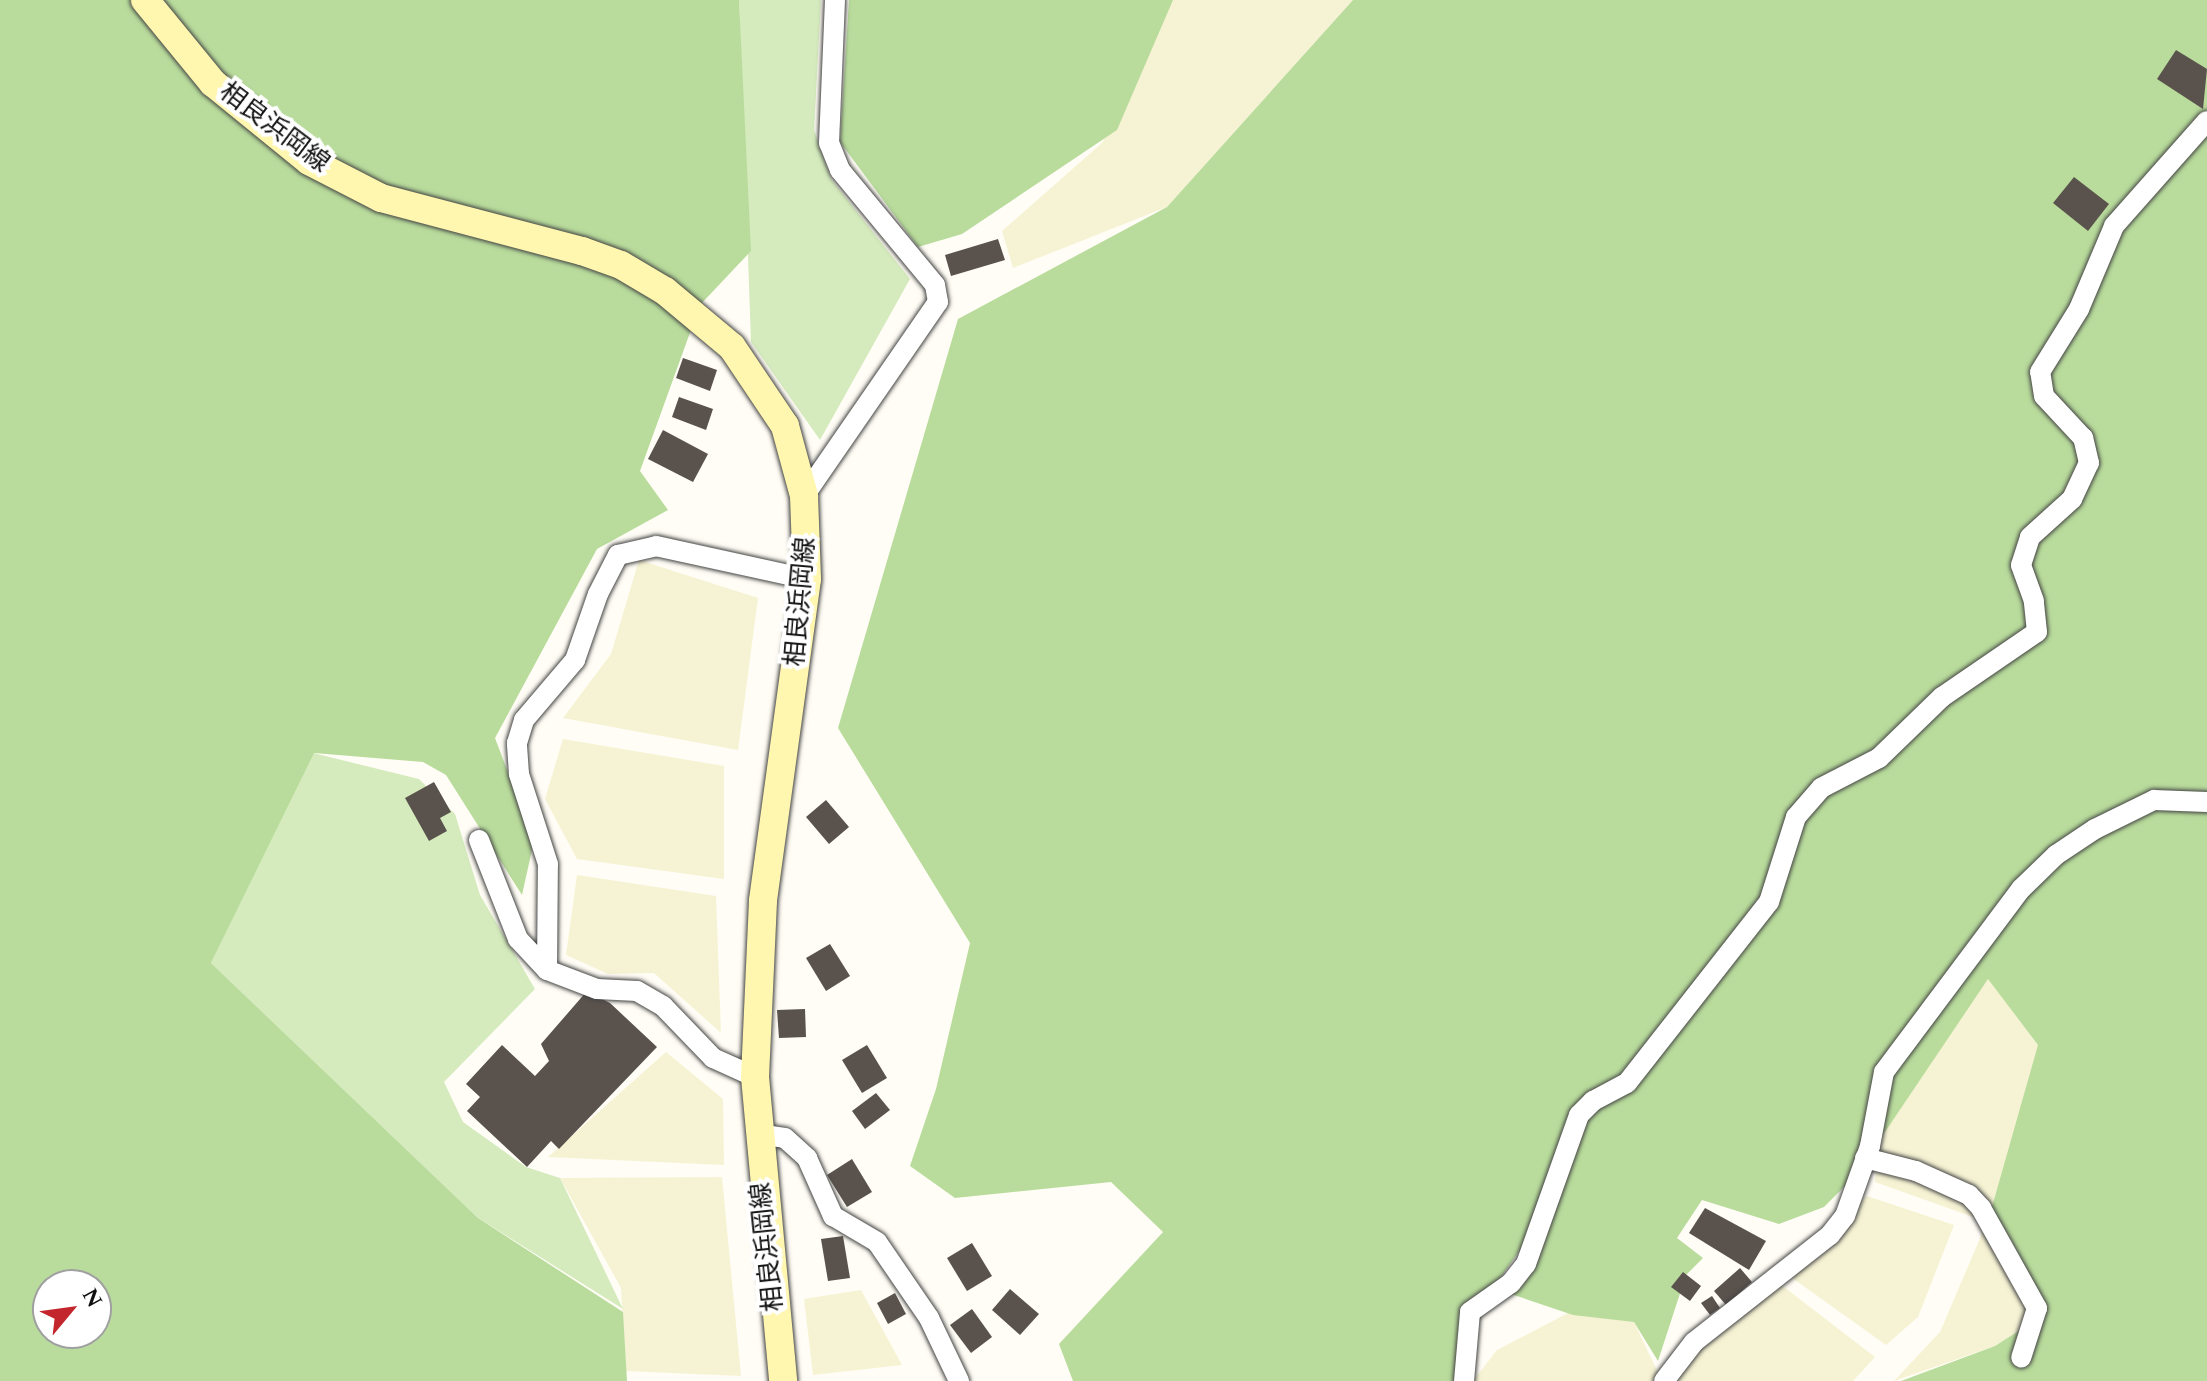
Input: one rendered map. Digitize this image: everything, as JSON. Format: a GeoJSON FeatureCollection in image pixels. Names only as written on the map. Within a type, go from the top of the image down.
{"type":"FeatureCollection","features":[{"type":"Feature","properties":{"kind":"main road","name":"相良浜岡線"},"geometry":{"type":"LineString","coordinates":[[145,0],[213,83],[309,161],[369,194],[425,213],[545,240],[621,265],[699,315],[753,374],[785,426],[804,496],[807,579],[763,901],[755,1077],[757,1134],[783,1381]]}},
{"type":"Feature","properties":{"kind":"street"},"geometry":{"type":"LineString","coordinates":[[804,496],[938,302],[935,285],[840,170],[829,143],[835,0]]}},
{"type":"Feature","properties":{"kind":"street"},"geometry":{"type":"LineString","coordinates":[[1464,1381],[1470,1312],[1511,1283],[1526,1264],[1579,1115],[1593,1101],[1627,1083],[1769,902],[1796,817],[1821,788],[1879,758],[1942,697],[2037,632],[2034,601],[2021,565],[2030,537],[2072,499],[2089,463],[2083,438],[2044,396],[2040,372],[2079,309],[2114,226],[2207,121]]}},
{"type":"Feature","properties":{"kind":"street"},"geometry":{"type":"LineString","coordinates":[[547,970],[548,864],[519,774],[517,743],[524,720],[575,660],[598,594],[618,555],[656,546],[807,579]]}},
{"type":"Feature","properties":{"kind":"street"},"geometry":{"type":"LineString","coordinates":[[1664,1381],[1694,1342],[1830,1235],[1845,1216],[1865,1158],[1884,1072],[2021,889],[2082,837],[2154,800],[2207,802]]}},
{"type":"Feature","properties":{"kind":"street"},"geometry":{"type":"LineString","coordinates":[[479,840],[518,939],[547,970],[597,989],[637,991],[663,1006],[713,1058],[755,1077]]}},
{"type":"Feature","properties":{"kind":"street"},"geometry":{"type":"LineString","coordinates":[[757,1134],[785,1138],[807,1158],[833,1216],[877,1242],[929,1318],[959,1381]]}},
{"type":"Feature","properties":{"kind":"street"},"geometry":{"type":"LineString","coordinates":[[1865,1158],[1916,1171],[1969,1195],[1981,1208],[2037,1308],[2021,1358]]}},
{"type":"Feature","properties":{"kind":"shaded area"},"geometry":{"type":"Polygon","coordinates":[[[1170,0],[1353,0],[1167,207],[1013,268],[1002,231],[1102,143],[1170,0]]]}},
{"type":"Feature","properties":{"kind":"shaded area"},"geometry":{"type":"Polygon","coordinates":[[[639,560],[758,598],[738,750],[563,718],[611,654],[639,560]]]}},
{"type":"Feature","properties":{"kind":"shaded area"},"geometry":{"type":"Polygon","coordinates":[[[563,739],[724,766],[724,879],[577,859],[545,799],[563,739]]]}},
{"type":"Feature","properties":{"kind":"shaded area"},"geometry":{"type":"Polygon","coordinates":[[[577,875],[716,896],[721,1033],[654,973],[608,974],[566,955],[577,875]]]}},
{"type":"Feature","properties":{"kind":"shaded area"},"geometry":{"type":"Polygon","coordinates":[[[1988,978],[2038,1045],[2042,1316],[1995,1346],[1894,1381],[1940,1332],[1987,1222],[1875,1182],[1884,1072],[1988,978]]]}},
{"type":"Feature","properties":{"kind":"shaded area"},"geometry":{"type":"Polygon","coordinates":[[[666,1052],[723,1099],[724,1165],[548,1157],[666,1052]]]}},
{"type":"Feature","properties":{"kind":"shaded area"},"geometry":{"type":"Polygon","coordinates":[[[722,1177],[741,1376],[626,1371],[621,1288],[560,1178],[722,1177]]]}},
{"type":"Feature","properties":{"kind":"shaded area"},"geometry":{"type":"Polygon","coordinates":[[[1867,1196],[1954,1225],[1918,1317],[1886,1345],[1781,1270],[1867,1196]]]}},
{"type":"Feature","properties":{"kind":"shaded area"},"geometry":{"type":"Polygon","coordinates":[[[1772,1278],[1875,1357],[1853,1381],[1473,1381],[1497,1350],[1572,1311],[1634,1322],[1661,1379],[1772,1278]]]}},
{"type":"Feature","properties":{"kind":"shaded area"},"geometry":{"type":"Polygon","coordinates":[[[861,1290],[902,1365],[813,1375],[804,1299],[861,1290]]]}},
{"type":"Feature","properties":{"kind":"green space"},"geometry":{"type":"Polygon","coordinates":[[[0,0],[149,0],[200,67],[353,177],[217,73],[159,0],[739,0],[751,251],[700,305],[640,471],[668,510],[597,549],[495,738],[534,841],[522,895],[446,775],[423,762],[314,753],[211,963],[478,1218],[623,1312],[627,1381],[0,1381],[0,0]]]}},
{"type":"Feature","properties":{"kind":"green space"},"geometry":{"type":"Polygon","coordinates":[[[739,0],[821,0],[814,130],[831,179],[910,279],[820,440],[751,342],[739,0]]]}},
{"type":"Feature","properties":{"kind":"green space"},"geometry":{"type":"Polygon","coordinates":[[[849,0],[1173,0],[1117,130],[962,234],[918,247],[840,142],[849,0]]]}},
{"type":"Feature","properties":{"kind":"green space"},"geometry":{"type":"Polygon","coordinates":[[[1353,0],[2207,0],[2207,1381],[1901,1381],[1995,1346],[2042,1316],[1988,1221],[2038,1045],[1988,979],[1856,1175],[1824,1207],[1779,1224],[1702,1200],[1677,1238],[1703,1258],[1686,1275],[1658,1361],[1634,1322],[1573,1315],[1511,1294],[1546,1213],[1489,1294],[1459,1381],[1073,1381],[1059,1344],[1163,1232],[1111,1182],[955,1198],[910,1166],[936,1089],[970,943],[838,728],[958,319],[1167,207],[1353,0]]]}},
{"type":"Feature","properties":{"kind":"green space"},"geometry":{"type":"Polygon","coordinates":[[[313,753],[419,779],[455,814],[480,895],[535,989],[444,1082],[463,1122],[526,1167],[560,1178],[623,1309],[478,1218],[211,963],[313,753]]]}},
{"type":"Feature","properties":{"kind":"building"},"geometry":{"type":"Polygon","coordinates":[[[2176,50],[2207,69],[2203,109],[2157,79],[2176,50]]]}},
{"type":"Feature","properties":{"kind":"building"},"geometry":{"type":"Polygon","coordinates":[[[2074,177],[2109,204],[2088,231],[2053,203],[2074,177]]]}},
{"type":"Feature","properties":{"kind":"building"},"geometry":{"type":"Polygon","coordinates":[[[998,239],[1005,260],[951,276],[945,255],[998,239]]]}},
{"type":"Feature","properties":{"kind":"building"},"geometry":{"type":"Polygon","coordinates":[[[683,358],[717,370],[710,391],[676,378],[683,358]]]}},
{"type":"Feature","properties":{"kind":"building"},"geometry":{"type":"Polygon","coordinates":[[[679,397],[713,409],[706,430],[672,417],[679,397]]]}},
{"type":"Feature","properties":{"kind":"building"},"geometry":{"type":"Polygon","coordinates":[[[663,430],[708,454],[693,482],[648,459],[663,430]]]}},
{"type":"Feature","properties":{"kind":"building"},"geometry":{"type":"Polygon","coordinates":[[[434,782],[451,812],[440,818],[447,831],[429,841],[405,798],[434,782]]]}},
{"type":"Feature","properties":{"kind":"building"},"geometry":{"type":"Polygon","coordinates":[[[826,800],[849,827],[829,844],[806,817],[826,800]]]}},
{"type":"Feature","properties":{"kind":"building"},"geometry":{"type":"Polygon","coordinates":[[[830,944],[850,976],[826,991],[806,958],[830,944]]]}},
{"type":"Feature","properties":{"kind":"building"},"geometry":{"type":"Polygon","coordinates":[[[587,991],[610,1003],[657,1047],[559,1149],[551,1141],[527,1167],[467,1111],[480,1097],[466,1084],[502,1045],[535,1076],[549,1061],[541,1044],[587,991]]]}},
{"type":"Feature","properties":{"kind":"building"},"geometry":{"type":"Polygon","coordinates":[[[805,1009],[806,1037],[779,1038],[777,1010],[805,1009]]]}},
{"type":"Feature","properties":{"kind":"building"},"geometry":{"type":"Polygon","coordinates":[[[867,1045],[887,1078],[862,1093],[842,1060],[867,1045]]]}},
{"type":"Feature","properties":{"kind":"building"},"geometry":{"type":"Polygon","coordinates":[[[876,1093],[890,1110],[865,1129],[852,1111],[876,1093]]]}},
{"type":"Feature","properties":{"kind":"building"},"geometry":{"type":"Polygon","coordinates":[[[852,1159],[872,1192],[847,1207],[827,1175],[852,1159]]]}},
{"type":"Feature","properties":{"kind":"building"},"geometry":{"type":"Polygon","coordinates":[[[1705,1208],[1766,1241],[1749,1270],[1689,1233],[1705,1208]]]}},
{"type":"Feature","properties":{"kind":"building"},"geometry":{"type":"Polygon","coordinates":[[[843,1236],[850,1278],[828,1281],[821,1239],[843,1236]]]}},
{"type":"Feature","properties":{"kind":"building"},"geometry":{"type":"Polygon","coordinates":[[[972,1243],[992,1276],[967,1291],[947,1258],[972,1243]]]}},
{"type":"Feature","properties":{"kind":"building"},"geometry":{"type":"Polygon","coordinates":[[[1740,1268],[1752,1282],[1726,1305],[1714,1291],[1740,1268]]]}},
{"type":"Feature","properties":{"kind":"building"},"geometry":{"type":"Polygon","coordinates":[[[1683,1272],[1701,1286],[1690,1301],[1671,1287],[1683,1272]]]}},
{"type":"Feature","properties":{"kind":"building"},"geometry":{"type":"Polygon","coordinates":[[[1010,1289],[1039,1314],[1020,1335],[992,1310],[1010,1289]]]}},
{"type":"Feature","properties":{"kind":"building"},"geometry":{"type":"Polygon","coordinates":[[[895,1293],[906,1314],[888,1324],[877,1303],[895,1293]]]}},
{"type":"Feature","properties":{"kind":"building"},"geometry":{"type":"Polygon","coordinates":[[[1712,1296],[1720,1308],[1710,1315],[1701,1303],[1712,1296]]]}},
{"type":"Feature","properties":{"kind":"building"},"geometry":{"type":"Polygon","coordinates":[[[972,1309],[992,1337],[971,1353],[950,1325],[972,1309]]]}}]}
